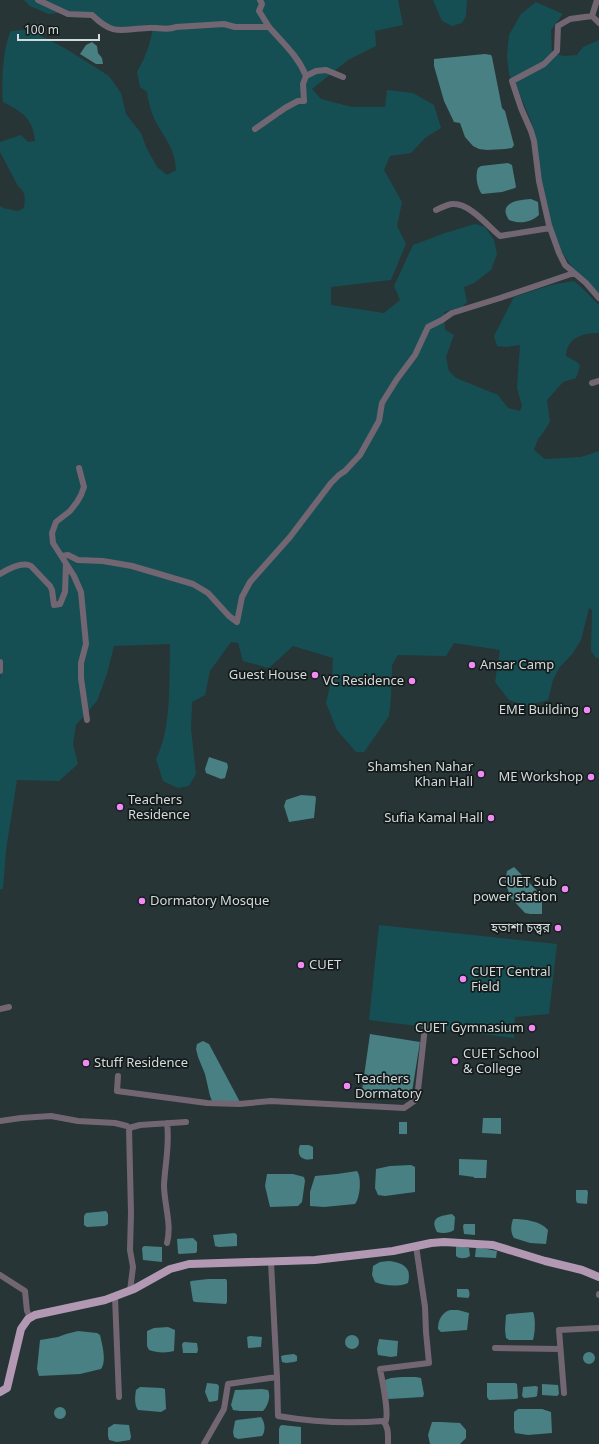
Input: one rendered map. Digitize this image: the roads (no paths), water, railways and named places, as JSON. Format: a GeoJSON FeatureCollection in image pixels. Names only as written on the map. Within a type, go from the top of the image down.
{"type":"FeatureCollection","features":[{"type":"Feature","properties":{"kind":"main road"},"geometry":{"type":"LineString","coordinates":[[0,1392],[7,1388],[21,1329],[30,1317],[39,1313],[79,1306],[115,1297],[130,1291],[170,1269],[189,1264],[271,1262],[339,1258],[393,1251],[431,1243],[444,1242],[494,1245],[545,1261],[582,1270],[599,1277]]}},
{"type":"Feature","properties":{"kind":"street"},"geometry":{"type":"LineString","coordinates":[[38,0],[68,14],[92,15],[103,26],[117,30],[150,28],[172,29],[176,27],[224,24],[235,27],[270,27]]}},
{"type":"Feature","properties":{"kind":"street"},"geometry":{"type":"LineString","coordinates":[[260,0],[262,4],[259,11],[270,27],[301,64],[306,76]]}},
{"type":"Feature","properties":{"kind":"street"},"geometry":{"type":"LineString","coordinates":[[592,16],[597,0]]}},
{"type":"Feature","properties":{"kind":"street"},"geometry":{"type":"LineString","coordinates":[[592,16],[599,23]]}},
{"type":"Feature","properties":{"kind":"street"},"geometry":{"type":"LineString","coordinates":[[592,16],[570,19],[558,26],[557,51],[544,64],[512,81],[534,141],[539,181],[550,228],[559,253],[565,265],[599,298]]}},
{"type":"Feature","properties":{"kind":"street"},"geometry":{"type":"LineString","coordinates":[[255,129],[284,108],[298,101],[304,101],[303,84],[306,76],[316,71],[326,70],[343,77]]}},
{"type":"Feature","properties":{"kind":"street"},"geometry":{"type":"LineString","coordinates":[[436,210],[453,203],[463,206],[472,211],[500,236],[550,228]]}},
{"type":"Feature","properties":{"kind":"street"},"geometry":{"type":"LineString","coordinates":[[62,556],[68,555],[78,560],[103,561],[132,566],[193,584],[208,593],[224,611],[237,622],[242,597],[250,582],[294,532],[331,484],[360,455],[379,421],[382,403],[397,379],[415,355],[428,327],[452,313],[574,273]]}},
{"type":"Feature","properties":{"kind":"street"},"geometry":{"type":"LineString","coordinates":[[592,383],[599,381]]}},
{"type":"Feature","properties":{"kind":"street"},"geometry":{"type":"LineString","coordinates":[[79,468],[84,487],[81,495],[70,511],[56,522],[52,533],[53,542],[74,576],[80,592],[84,614],[86,644],[81,663],[81,678],[87,720]]}},
{"type":"Feature","properties":{"kind":"street"},"geometry":{"type":"LineString","coordinates":[[0,574],[21,565],[28,564],[50,586],[54,605],[58,606],[65,592],[66,564]]}},
{"type":"Feature","properties":{"kind":"street"},"geometry":{"type":"LineString","coordinates":[[0,662],[0,671]]}},
{"type":"Feature","properties":{"kind":"street"},"geometry":{"type":"LineString","coordinates":[[0,1009],[9,1007]]}},
{"type":"Feature","properties":{"kind":"street"},"geometry":{"type":"LineString","coordinates":[[118,1076],[117,1091],[207,1103],[239,1104],[271,1101],[404,1108],[417,1099],[425,1028]]}},
{"type":"Feature","properties":{"kind":"street"},"geometry":{"type":"LineString","coordinates":[[0,1121],[51,1116],[78,1121],[115,1123],[127,1126],[129,1128]]}},
{"type":"Feature","properties":{"kind":"street"},"geometry":{"type":"LineString","coordinates":[[129,1128],[140,1125],[186,1122]]}},
{"type":"Feature","properties":{"kind":"street"},"geometry":{"type":"LineString","coordinates":[[167,1123],[169,1135],[164,1186],[168,1229],[167,1243]]}},
{"type":"Feature","properties":{"kind":"street"},"geometry":{"type":"LineString","coordinates":[[129,1128],[131,1213],[130,1250],[132,1267],[130,1291]]}},
{"type":"Feature","properties":{"kind":"street"},"geometry":{"type":"LineString","coordinates":[[385,1423],[387,1420],[386,1403],[380,1369],[429,1364],[425,1307],[416,1246]]}},
{"type":"Feature","properties":{"kind":"street"},"geometry":{"type":"LineString","coordinates":[[271,1262],[278,1416],[302,1420],[340,1423],[383,1421],[388,1428],[388,1444]]}},
{"type":"Feature","properties":{"kind":"street"},"geometry":{"type":"LineString","coordinates":[[0,1276],[25,1291],[27,1311],[30,1317]]}},
{"type":"Feature","properties":{"kind":"street"},"geometry":{"type":"LineString","coordinates":[[115,1297],[119,1398]]}},
{"type":"Feature","properties":{"kind":"street"},"geometry":{"type":"LineString","coordinates":[[564,1393],[559,1330],[599,1328]]}},
{"type":"Feature","properties":{"kind":"street"},"geometry":{"type":"LineString","coordinates":[[495,1348],[560,1349]]}},
{"type":"Feature","properties":{"kind":"street"},"geometry":{"type":"LineString","coordinates":[[204,1444],[224,1409],[228,1384],[277,1377]]}},
{"type":"Feature","properties":{"kind":"place","name":"Ansar Camp"},"geometry":{"type":"Point","coordinates":[472,665]}},
{"type":"Feature","properties":{"kind":"place","name":"Guest House"},"geometry":{"type":"Point","coordinates":[315,675]}},
{"type":"Feature","properties":{"kind":"place","name":"VC Residence"},"geometry":{"type":"Point","coordinates":[412,681]}},
{"type":"Feature","properties":{"kind":"place","name":"EME Building"},"geometry":{"type":"Point","coordinates":[587,710]}},
{"type":"Feature","properties":{"kind":"place","name":"Shamshen Nahar Khan Hall"},"geometry":{"type":"Point","coordinates":[481,774]}},
{"type":"Feature","properties":{"kind":"place","name":"ME Workshop"},"geometry":{"type":"Point","coordinates":[591,777]}},
{"type":"Feature","properties":{"kind":"place","name":"Teachers Residence"},"geometry":{"type":"Point","coordinates":[120,807]}},
{"type":"Feature","properties":{"kind":"place","name":"Sufia Kamal Hall"},"geometry":{"type":"Point","coordinates":[491,818]}},
{"type":"Feature","properties":{"kind":"place","name":"CUET Sub power station"},"geometry":{"type":"Point","coordinates":[565,889]}},
{"type":"Feature","properties":{"kind":"place","name":"Dormatory Mosque"},"geometry":{"type":"Point","coordinates":[142,901]}},
{"type":"Feature","properties":{"kind":"place","name":"হতাশা চত্ত্বর"},"geometry":{"type":"Point","coordinates":[558,928]}},
{"type":"Feature","properties":{"kind":"place","name":"CUET"},"geometry":{"type":"Point","coordinates":[301,965]}},
{"type":"Feature","properties":{"kind":"place","name":"CUET Central Field"},"geometry":{"type":"Point","coordinates":[463,979]}},
{"type":"Feature","properties":{"kind":"place","name":"CUET Gymnasium"},"geometry":{"type":"Point","coordinates":[532,1028]}},
{"type":"Feature","properties":{"kind":"place","name":"CUET School & College"},"geometry":{"type":"Point","coordinates":[455,1061]}},
{"type":"Feature","properties":{"kind":"place","name":"Stuff Residence"},"geometry":{"type":"Point","coordinates":[86,1063]}},
{"type":"Feature","properties":{"kind":"place","name":"Teachers Dormatory"},"geometry":{"type":"Point","coordinates":[347,1086]}}]}
